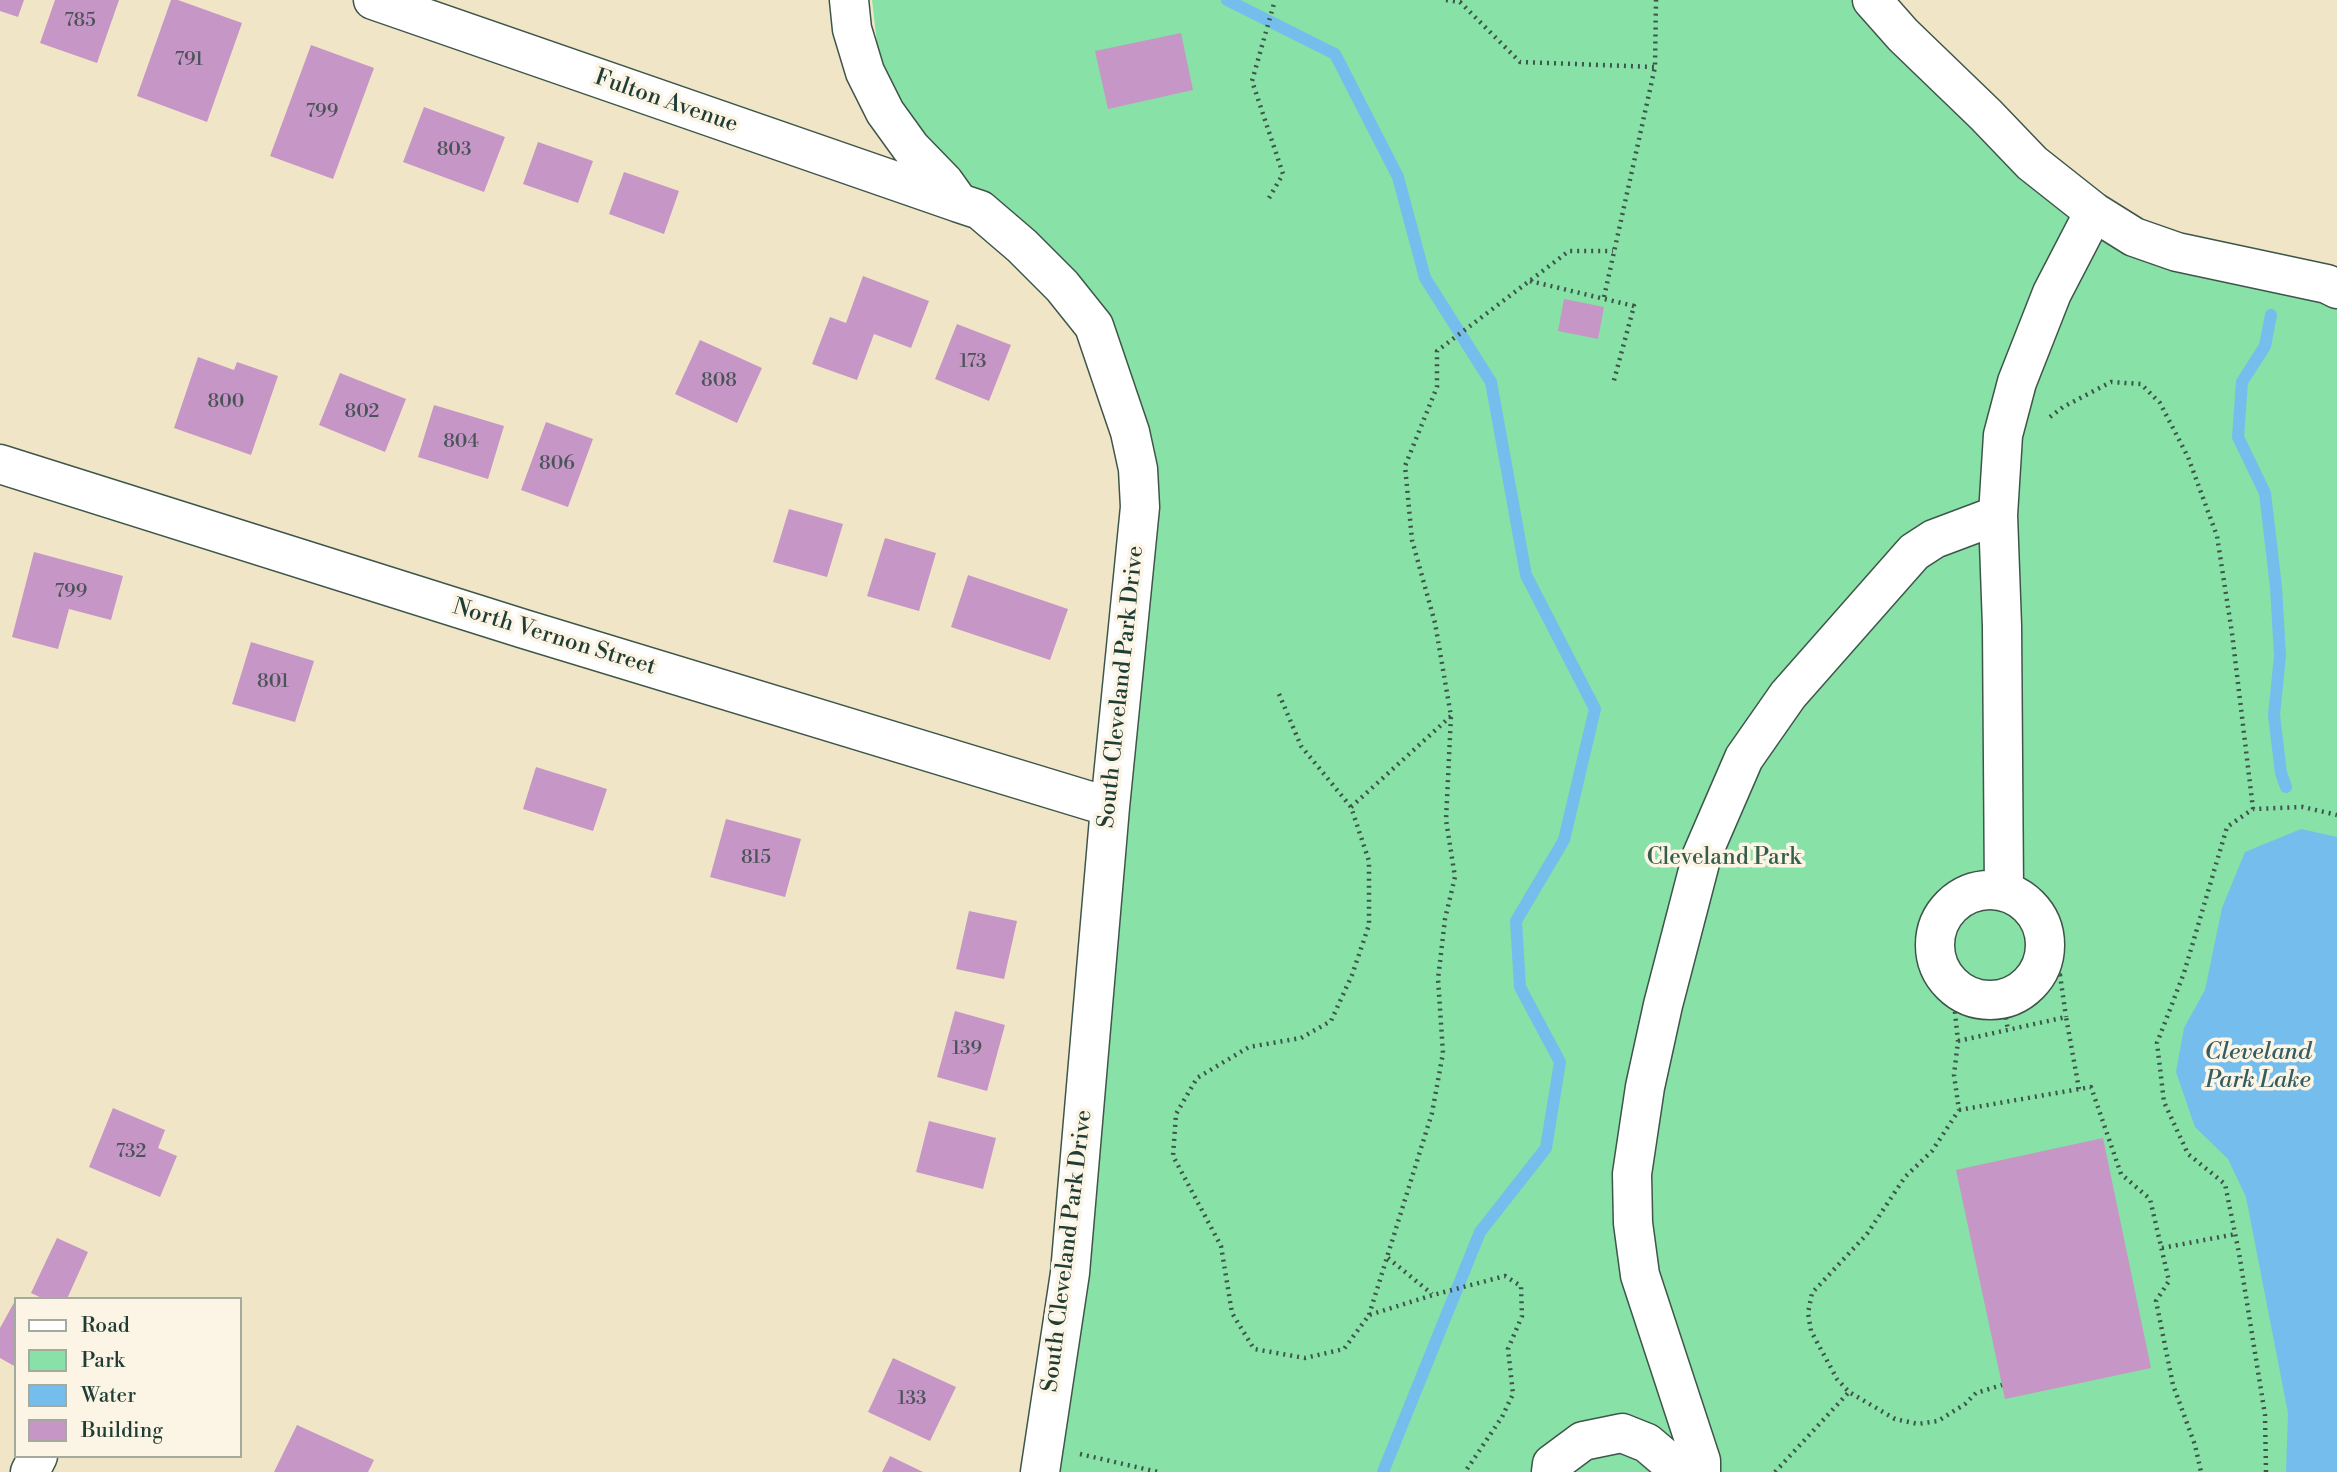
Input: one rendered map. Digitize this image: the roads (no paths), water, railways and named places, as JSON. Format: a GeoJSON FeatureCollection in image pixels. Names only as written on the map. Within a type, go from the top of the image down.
{"type":"FeatureCollection","features":[{"type":"Feature","properties":{"kind":"street","name":"Fulton Avenue"},"geometry":{"type":"LineString","coordinates":[[373,0],[421,8],[959,204]]}},
{"type":"Feature","properties":{"kind":"street","name":"South Cleveland Park Drive"},"geometry":{"type":"LineString","coordinates":[[849,0],[852,29],[865,72],[885,112],[911,148],[944,182],[959,204],[980,210],[1022,246],[1062,286],[1094,326],[1130,432],[1138,469],[1140,507],[1110,807],[1070,1273],[1042,1459]]}},
{"type":"Feature","properties":{"kind":"street"},"geometry":{"type":"LineString","coordinates":[[1872,0],[1903,35],[2032,163],[2094,212],[2134,237],[2176,252],[2327,284],[2337,289]]}},
{"type":"Feature","properties":{"kind":"street"},"geometry":{"type":"LineString","coordinates":[[2004,892],[2002,626],[1998,515],[2003,435],[2017,382],[2052,293],[2094,212]]}},
{"type":"Feature","properties":{"kind":"street","name":"North Vernon Street"},"geometry":{"type":"LineString","coordinates":[[0,464],[524,629],[1110,807]]}},
{"type":"Feature","properties":{"kind":"street"},"geometry":{"type":"LineString","coordinates":[[1702,1472],[1701,1461],[1640,1275],[1633,1223],[1632,1174],[1663,1006],[1702,855],[1744,758],[1788,695],[1914,552],[1934,538],[1998,515]]}},
{"type":"Feature","properties":{"kind":"street"},"geometry":{"type":"LineString","coordinates":[[1977,891],[2004,892],[2011,893],[2031,907],[2041,923],[2045,940],[2043,959],[2037,973],[2025,988],[2015,994],[2005,1014],[1985,999],[1967,994],[1952,984],[1941,969],[1936,955],[1936,936],[1950,907],[1959,899],[1977,891]]}},
{"type":"Feature","properties":{"kind":"street"},"geometry":{"type":"LineString","coordinates":[[1551,1472],[1552,1464],[1583,1441],[1622,1433],[1647,1443],[1681,1472]]}},
{"type":"Feature","properties":{"kind":"water","name":"Cleveland Park Lake"},"geometry":{"type":"Polygon","coordinates":[[[2301,829],[2337,837],[2337,1472],[2286,1472],[2288,1413],[2246,1197],[2228,1159],[2195,1127],[2176,1072],[2184,1028],[2205,990],[2222,908],[2245,852],[2301,829]]]}},
{"type":"Feature","properties":{"kind":"waterway"},"geometry":{"type":"LineString","coordinates":[[1227,0],[1335,54],[1398,177],[1425,278],[1491,382],[1526,575],[1595,709],[1564,840],[1516,921],[1520,987],[1560,1062],[1546,1148],[1480,1232],[1383,1472]]}},
{"type":"Feature","properties":{"kind":"waterway"},"geometry":{"type":"LineString","coordinates":[[2271,315],[2265,346],[2242,382],[2238,437],[2265,493],[2276,587],[2280,656],[2274,715],[2281,773],[2286,787]]}},
{"type":"Feature","properties":{"kind":"park label","name":"Cleveland Park"},"geometry":{"type":"Point","coordinates":[1724,858]}}]}
